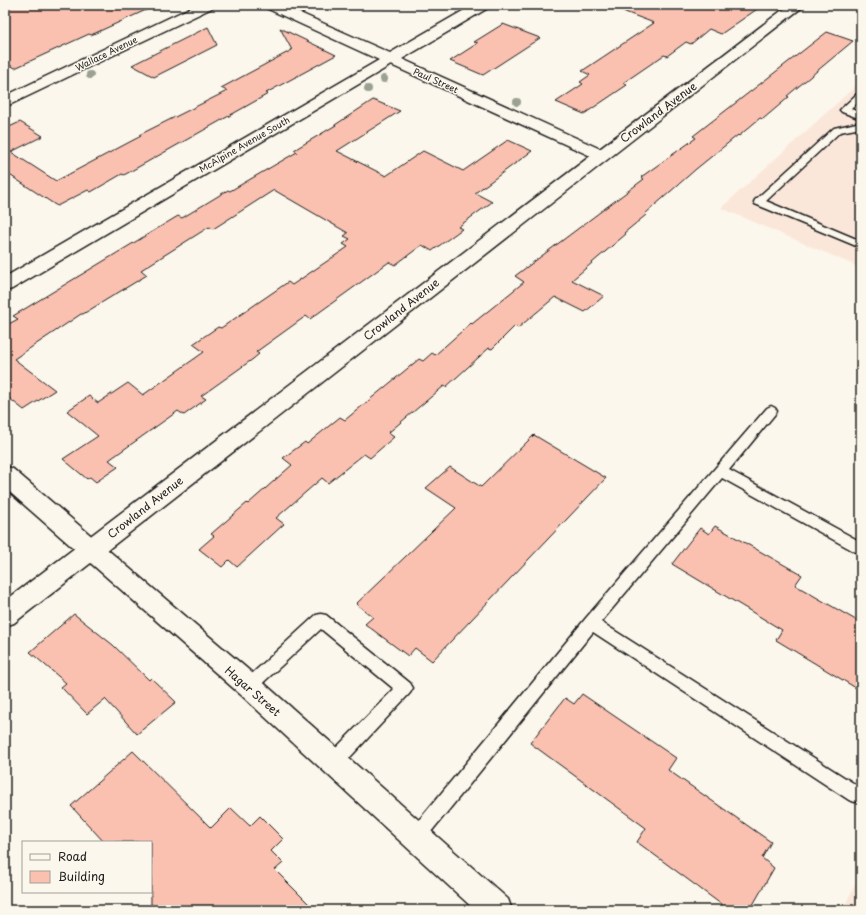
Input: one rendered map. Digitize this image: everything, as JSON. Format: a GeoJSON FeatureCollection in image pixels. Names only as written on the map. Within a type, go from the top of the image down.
{"type":"FeatureCollection","features":[{"type":"Feature","properties":{"kind":"street","name":"Wallace Avenue"},"geometry":{"type":"LineString","coordinates":[[5,102],[207,5]]}},
{"type":"Feature","properties":{"kind":"street","name":"Paul Street"},"geometry":{"type":"LineString","coordinates":[[271,5],[601,155]]}},
{"type":"Feature","properties":{"kind":"street","name":"McAlpine Avenue South"},"geometry":{"type":"LineString","coordinates":[[5,284],[483,5]]}},
{"type":"Feature","properties":{"kind":"street","name":"Crowland Avenue"},"geometry":{"type":"LineString","coordinates":[[5,615],[601,155],[798,5]]}},
{"type":"Feature","properties":{"kind":"street","name":"Hagar Street"},"geometry":{"type":"LineString","coordinates":[[5,475],[334,762],[497,910]]}},
{"type":"Feature","properties":{"kind":"lane"},"geometry":{"type":"LineString","coordinates":[[861,95],[845,110],[861,116]]}},
{"type":"Feature","properties":{"kind":"lane"},"geometry":{"type":"LineString","coordinates":[[861,125],[837,130],[759,202],[861,245]]}},
{"type":"Feature","properties":{"kind":"lane"},"geometry":{"type":"LineString","coordinates":[[416,837],[591,622],[771,411]]}},
{"type":"Feature","properties":{"kind":"lane"},"geometry":{"type":"LineString","coordinates":[[720,471],[861,549]]}},
{"type":"Feature","properties":{"kind":"lane"},"geometry":{"type":"LineString","coordinates":[[248,686],[321,620],[405,688],[334,762]]}},
{"type":"Feature","properties":{"kind":"lane"},"geometry":{"type":"LineString","coordinates":[[591,622],[855,794]]}},
{"type":"Feature","properties":{"kind":"shaded area"},"geometry":{"type":"Polygon","coordinates":[[[861,81],[861,268],[721,208],[826,113],[861,81]]]}},
{"type":"Feature","properties":{"kind":"shaded area"},"geometry":{"type":"Polygon","coordinates":[[[861,874],[861,910],[842,910],[861,874]]]}},
{"type":"Feature","properties":{"kind":"building"},"geometry":{"type":"Polygon","coordinates":[[[5,5],[157,5],[15,68],[5,62],[5,5]]]}},
{"type":"Feature","properties":{"kind":"building"},"geometry":{"type":"Polygon","coordinates":[[[613,5],[763,5],[721,34],[709,29],[691,44],[686,42],[667,56],[664,55],[623,83],[627,85],[584,114],[556,102],[583,84],[580,82],[590,75],[582,71],[654,23],[612,7],[613,5]]]}},
{"type":"Feature","properties":{"kind":"building"},"geometry":{"type":"Polygon","coordinates":[[[503,24],[540,38],[483,75],[450,61],[478,43],[474,42],[503,24]]]}},
{"type":"Feature","properties":{"kind":"building"},"geometry":{"type":"Polygon","coordinates":[[[208,27],[217,45],[154,77],[132,65],[208,27]]]}},
{"type":"Feature","properties":{"kind":"building"},"geometry":{"type":"Polygon","coordinates":[[[280,28],[336,55],[266,93],[268,94],[124,175],[122,174],[91,192],[88,190],[57,206],[5,172],[5,160],[10,153],[5,155],[5,129],[20,122],[43,136],[11,152],[56,181],[141,136],[139,135],[227,91],[221,88],[292,50],[280,28]]]}},
{"type":"Feature","properties":{"kind":"building"},"geometry":{"type":"Polygon","coordinates":[[[827,32],[853,41],[787,96],[789,97],[763,119],[760,118],[696,169],[624,233],[626,234],[572,280],[604,296],[585,312],[555,297],[518,328],[515,326],[492,349],[489,348],[446,387],[444,386],[388,433],[394,437],[370,458],[364,454],[328,483],[322,478],[276,518],[284,524],[237,567],[229,560],[222,567],[199,549],[214,536],[211,534],[292,465],[283,458],[305,442],[307,444],[340,417],[345,420],[419,359],[423,361],[432,353],[435,355],[471,323],[472,324],[524,282],[515,276],[644,179],[641,177],[696,138],[693,136],[827,32]]]}},
{"type":"Feature","properties":{"kind":"building"},"geometry":{"type":"Polygon","coordinates":[[[373,100],[400,111],[337,151],[386,176],[423,151],[463,171],[508,140],[532,151],[475,193],[492,202],[458,227],[462,229],[432,251],[422,245],[395,265],[389,262],[310,319],[306,316],[256,352],[259,354],[253,359],[201,396],[206,399],[184,415],[178,411],[109,460],[118,467],[96,482],[90,477],[87,479],[63,459],[98,436],[67,411],[89,396],[98,403],[128,383],[143,395],[204,352],[193,344],[218,327],[221,328],[288,282],[292,285],[348,247],[343,244],[350,239],[344,236],[348,233],[274,190],[213,229],[209,227],[141,270],[147,275],[81,314],[14,359],[55,390],[24,410],[5,395],[5,326],[18,319],[13,316],[178,216],[182,218],[228,190],[230,191],[297,152],[294,150],[336,125],[373,100]]]}},
{"type":"Feature","properties":{"kind":"building"},"geometry":{"type":"Polygon","coordinates":[[[534,435],[606,478],[432,661],[415,648],[408,656],[365,624],[373,617],[356,604],[456,508],[426,488],[450,467],[481,487],[534,435]]]}},
{"type":"Feature","properties":{"kind":"building"},"geometry":{"type":"Polygon","coordinates":[[[715,526],[802,575],[795,585],[861,623],[861,691],[776,640],[782,630],[672,564],[700,528],[709,534],[715,526]]]}},
{"type":"Feature","properties":{"kind":"building"},"geometry":{"type":"Polygon","coordinates":[[[74,614],[113,645],[149,680],[151,678],[176,702],[137,734],[105,699],[87,714],[61,687],[66,683],[30,652],[74,614]]]}},
{"type":"Feature","properties":{"kind":"building"},"geometry":{"type":"Polygon","coordinates":[[[582,694],[676,758],[668,770],[771,842],[762,858],[774,868],[750,910],[729,910],[637,842],[646,828],[530,743],[565,698],[574,704],[582,694]]]}},
{"type":"Feature","properties":{"kind":"building"},"geometry":{"type":"Polygon","coordinates":[[[133,751],[211,828],[231,808],[250,826],[260,816],[283,839],[271,851],[283,863],[275,870],[315,910],[151,910],[152,841],[103,841],[71,806],[133,751]]]}}]}
